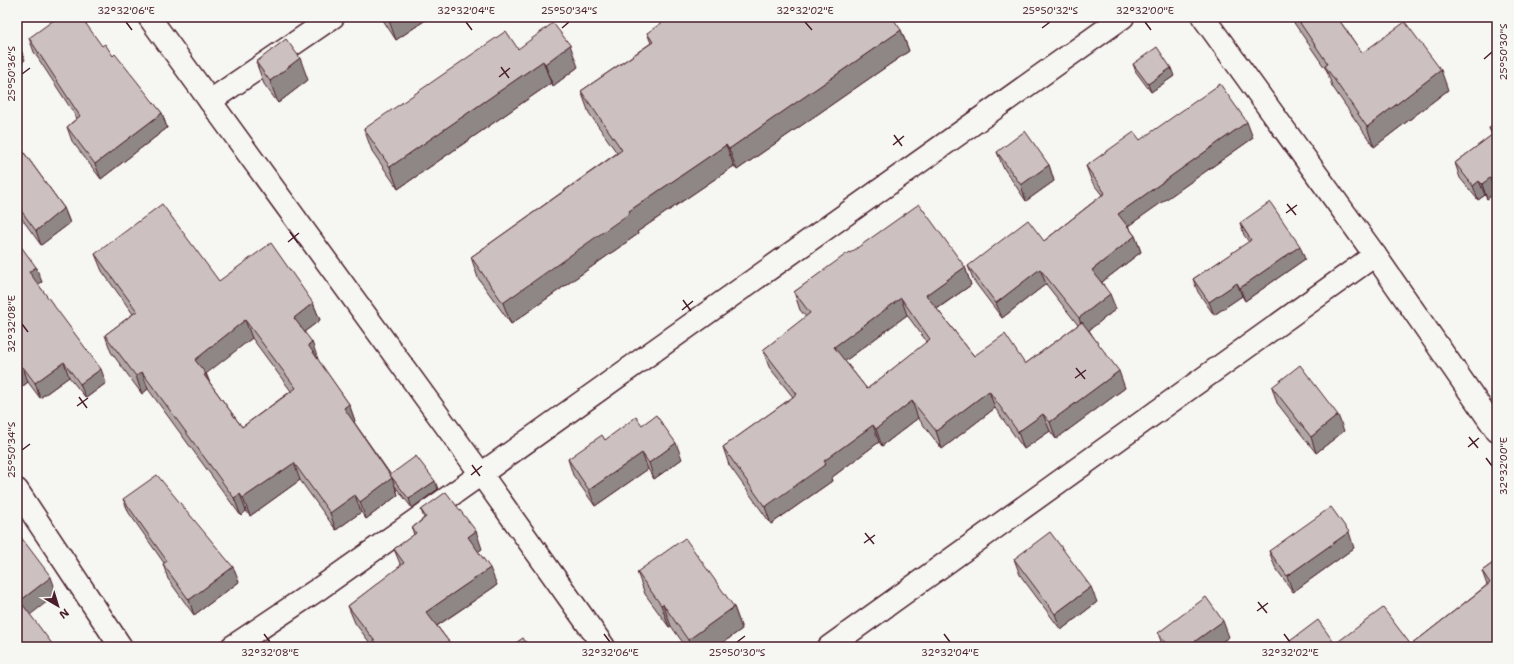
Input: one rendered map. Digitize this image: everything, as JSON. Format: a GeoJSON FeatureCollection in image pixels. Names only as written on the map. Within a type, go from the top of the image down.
{"type":"FeatureCollection","features":[{"type":"Feature","properties":{"kind":"street"},"geometry":{"type":"LineString","coordinates":[[149,17],[481,474],[604,647]]}},
{"type":"Feature","properties":{"kind":"street"},"geometry":{"type":"LineString","coordinates":[[210,101],[333,17]]}},
{"type":"Feature","properties":{"kind":"street"},"geometry":{"type":"LineString","coordinates":[[232,647],[320,588],[1123,17]]}},
{"type":"Feature","properties":{"kind":"street"},"geometry":{"type":"LineString","coordinates":[[1203,17],[1375,255],[1497,431]]}},
{"type":"Feature","properties":{"kind":"street"},"geometry":{"type":"LineString","coordinates":[[828,647],[1375,255]]}},
{"type":"Feature","properties":{"kind":"street"},"geometry":{"type":"LineString","coordinates":[[17,490],[121,647]]}},
{"type":"Feature","properties":{"kind":"building"},"geometry":{"type":"Polygon","coordinates":[[[58,17],[81,17],[102,46],[105,44],[113,56],[115,54],[162,113],[95,164],[67,127],[80,116],[29,38],[58,17]]]}},
{"type":"Feature","properties":{"kind":"building"},"geometry":{"type":"Polygon","coordinates":[[[670,17],[892,17],[901,30],[729,149],[726,145],[629,211],[630,213],[503,303],[471,257],[622,150],[581,91],[653,42],[647,33],[670,17]]]}},
{"type":"Feature","properties":{"kind":"building"},"geometry":{"type":"Polygon","coordinates":[[[1296,17],[1337,17],[1362,53],[1405,22],[1441,70],[1367,127],[1325,66],[1328,64],[1296,17]]]}},
{"type":"Feature","properties":{"kind":"building"},"geometry":{"type":"Polygon","coordinates":[[[553,23],[570,45],[545,64],[543,61],[390,167],[364,129],[506,31],[518,49],[553,23]]]}},
{"type":"Feature","properties":{"kind":"building"},"geometry":{"type":"Polygon","coordinates":[[[286,39],[300,58],[270,81],[256,62],[286,39]]]}},
{"type":"Feature","properties":{"kind":"building"},"geometry":{"type":"Polygon","coordinates":[[[1157,47],[1171,68],[1148,84],[1133,64],[1157,47]]]}},
{"type":"Feature","properties":{"kind":"building"},"geometry":{"type":"Polygon","coordinates":[[[1220,84],[1247,122],[1118,214],[1135,236],[1092,270],[1110,294],[1079,318],[1040,269],[996,303],[968,266],[1028,220],[1044,241],[1105,193],[1086,166],[1134,132],[1140,140],[1220,84]]]}},
{"type":"Feature","properties":{"kind":"building"},"geometry":{"type":"Polygon","coordinates":[[[1497,121],[1497,185],[1495,186],[1490,178],[1482,184],[1479,181],[1473,186],[1455,163],[1493,134],[1489,128],[1497,121]]]}},
{"type":"Feature","properties":{"kind":"building"},"geometry":{"type":"Polygon","coordinates":[[[1025,131],[1049,165],[1021,185],[997,152],[1025,131]]]}},
{"type":"Feature","properties":{"kind":"building"},"geometry":{"type":"Polygon","coordinates":[[[17,143],[64,208],[36,231],[17,205],[17,143]]]}},
{"type":"Feature","properties":{"kind":"building"},"geometry":{"type":"Polygon","coordinates":[[[1270,202],[1300,246],[1240,288],[1237,283],[1209,302],[1193,279],[1251,240],[1240,223],[1270,202]]]}},
{"type":"Feature","properties":{"kind":"building"},"geometry":{"type":"Polygon","coordinates":[[[162,204],[219,281],[271,243],[313,303],[294,318],[312,342],[308,345],[349,404],[344,408],[392,478],[360,502],[355,495],[330,513],[294,463],[243,498],[240,494],[234,498],[142,372],[136,376],[105,335],[137,311],[95,254],[162,204]],[[245,320],[195,360],[206,374],[204,375],[242,427],[296,388],[245,320]]]}},
{"type":"Feature","properties":{"kind":"building"},"geometry":{"type":"Polygon","coordinates":[[[919,204],[965,267],[926,295],[974,356],[1005,334],[1025,364],[1082,322],[1119,371],[1050,422],[1043,414],[1018,432],[989,391],[936,431],[912,401],[876,429],[873,425],[824,461],[826,464],[765,507],[723,447],[797,394],[763,350],[810,313],[794,292],[849,252],[850,253],[919,204]],[[901,298],[834,347],[867,389],[930,339],[901,298]]]}},
{"type":"Feature","properties":{"kind":"building"},"geometry":{"type":"Polygon","coordinates":[[[17,241],[36,267],[29,272],[101,369],[80,384],[64,362],[35,383],[23,367],[17,372],[17,241]]]}},
{"type":"Feature","properties":{"kind":"building"},"geometry":{"type":"Polygon","coordinates":[[[1300,365],[1338,415],[1311,437],[1272,387],[1300,365]]]}},
{"type":"Feature","properties":{"kind":"building"},"geometry":{"type":"Polygon","coordinates":[[[656,415],[676,443],[649,463],[642,453],[589,490],[568,459],[602,435],[605,440],[636,417],[642,425],[656,415]]]}},
{"type":"Feature","properties":{"kind":"building"},"geometry":{"type":"Polygon","coordinates":[[[416,456],[435,481],[409,499],[390,475],[416,456]]]}},
{"type":"Feature","properties":{"kind":"building"},"geometry":{"type":"Polygon","coordinates":[[[157,475],[233,567],[189,600],[163,564],[167,561],[123,499],[157,475]]]}},
{"type":"Feature","properties":{"kind":"building"},"geometry":{"type":"Polygon","coordinates":[[[446,492],[476,531],[468,537],[490,568],[426,612],[453,647],[373,647],[377,644],[348,606],[404,563],[394,549],[416,533],[412,528],[426,517],[421,510],[446,492]]]}},
{"type":"Feature","properties":{"kind":"building"},"geometry":{"type":"Polygon","coordinates":[[[1331,507],[1349,532],[1287,576],[1269,551],[1331,507]]]}},
{"type":"Feature","properties":{"kind":"building"},"geometry":{"type":"Polygon","coordinates":[[[17,532],[51,577],[20,601],[53,645],[50,647],[17,647],[17,532]]]}},
{"type":"Feature","properties":{"kind":"building"},"geometry":{"type":"Polygon","coordinates":[[[1050,532],[1091,587],[1055,614],[1014,559],[1050,532]]]}},
{"type":"Feature","properties":{"kind":"building"},"geometry":{"type":"Polygon","coordinates":[[[685,538],[734,607],[688,640],[663,604],[661,605],[637,572],[685,538]]]}},
{"type":"Feature","properties":{"kind":"building"},"geometry":{"type":"Polygon","coordinates":[[[1497,560],[1496,647],[1282,647],[1318,620],[1335,644],[1383,608],[1411,645],[1490,583],[1482,571],[1497,560]]]}},
{"type":"Feature","properties":{"kind":"building"},"geometry":{"type":"Polygon","coordinates":[[[1206,597],[1223,621],[1187,647],[1169,647],[1158,633],[1206,597]]]}},
{"type":"Feature","properties":{"kind":"building"},"geometry":{"type":"Polygon","coordinates":[[[523,638],[529,647],[510,647],[523,638]]]}}]}
